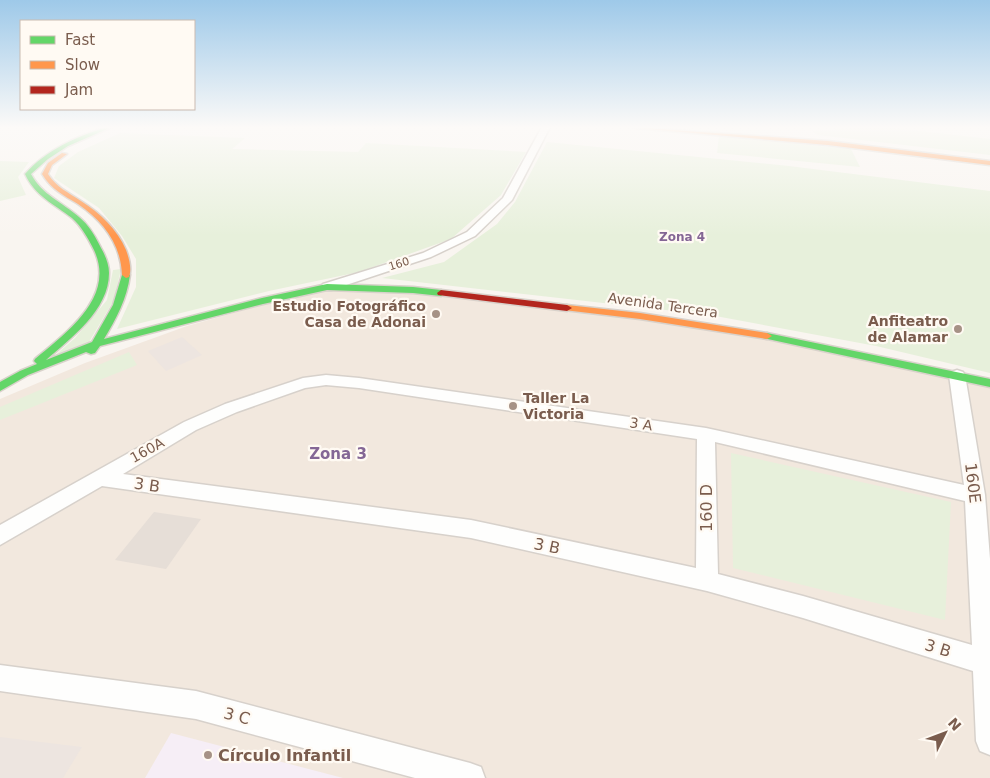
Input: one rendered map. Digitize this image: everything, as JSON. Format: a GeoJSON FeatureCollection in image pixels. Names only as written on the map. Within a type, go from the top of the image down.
{"type":"FeatureCollection","features":[{"type":"Feature","properties":{"kind":"street"},"geometry":{"type":"LineString","coordinates":[[37,163],[28,174],[32,186],[48,199],[74,214],[91,234],[101,258],[105,274],[98,296],[85,317],[24,373],[33,377],[47,376]]}},
{"type":"Feature","properties":{"kind":"street"},"geometry":{"type":"LineString","coordinates":[[52,163],[46,174],[48,181],[56,189],[80,204],[101,221],[116,241],[126,264],[124,292],[96,344]]}},
{"type":"Feature","properties":{"kind":"street","name":"160"},"geometry":{"type":"LineString","coordinates":[[0,387],[24,373],[96,344],[262,301],[327,288],[427,255],[471,234],[507,200],[527,163]]}},
{"type":"Feature","properties":{"kind":"street","name":"Avenida Tercera"},"geometry":{"type":"LineString","coordinates":[[327,288],[413,290],[640,316],[747,332],[990,383]]}},
{"type":"Feature","properties":{"kind":"street","name":"160"},"geometry":{"type":"LineString","coordinates":[[96,344],[85,363],[196,319]]}},
{"type":"Feature","properties":{"kind":"street","name":"160E"},"geometry":{"type":"LineString","coordinates":[[957,375],[975,495],[990,740]]}},
{"type":"Feature","properties":{"kind":"street","name":"3 A"},"geometry":{"type":"LineString","coordinates":[[303,383],[326,380],[358,383],[706,434],[975,495]]}},
{"type":"Feature","properties":{"kind":"street","name":"160A"},"geometry":{"type":"LineString","coordinates":[[0,536],[190,426],[264,395],[303,383]]}},
{"type":"Feature","properties":{"kind":"street","name":"160 D"},"geometry":{"type":"LineString","coordinates":[[706,434],[707,581]]}},
{"type":"Feature","properties":{"kind":"street","name":"3 B"},"geometry":{"type":"LineString","coordinates":[[98,478],[471,529],[707,581],[803,607],[985,662]]}},
{"type":"Feature","properties":{"kind":"street","name":"3 C"},"geometry":{"type":"LineString","coordinates":[[0,678],[196,705],[470,778]]}},
{"type":"Feature","properties":{"kind":"shaded area"},"geometry":{"type":"Polygon","coordinates":[[[327,287],[358,287],[640,316],[990,383],[990,778],[0,778],[0,399],[85,363],[187,326],[327,287]]]}},
{"type":"Feature","properties":{"kind":"shaded area"},"geometry":{"type":"Polygon","coordinates":[[[182,337],[202,355],[166,371],[148,351],[182,337]]]}},
{"type":"Feature","properties":{"kind":"shaded area","name":"Círculo Infantil"},"geometry":{"type":"Polygon","coordinates":[[[171,733],[343,778],[145,778],[171,733]]]}},
{"type":"Feature","properties":{"kind":"shaded area"},"geometry":{"type":"Polygon","coordinates":[[[0,737],[82,747],[63,778],[0,778],[0,737]]]}},
{"type":"Feature","properties":{"kind":"green space"},"geometry":{"type":"Polygon","coordinates":[[[0,163],[28,163],[18,177],[26,195],[0,201],[0,163]]]}},
{"type":"Feature","properties":{"kind":"green space"},"geometry":{"type":"Polygon","coordinates":[[[63,163],[519,163],[501,195],[451,239],[359,272],[269,291],[117,329],[136,287],[136,259],[122,236],[99,208],[54,178],[59,166],[63,163]]]}},
{"type":"Feature","properties":{"kind":"green space"},"geometry":{"type":"Polygon","coordinates":[[[536,163],[762,163],[990,191],[990,373],[876,346],[710,315],[382,278],[444,262],[497,224],[515,202],[536,163]]]}},
{"type":"Feature","properties":{"kind":"green space"},"geometry":{"type":"Polygon","coordinates":[[[822,163],[858,163],[860,167],[822,163]]]}},
{"type":"Feature","properties":{"kind":"green space"},"geometry":{"type":"Polygon","coordinates":[[[121,269],[114,300],[89,342],[52,358],[75,338],[107,300],[113,270],[121,269]]]}},
{"type":"Feature","properties":{"kind":"green space"},"geometry":{"type":"Polygon","coordinates":[[[129,352],[137,365],[0,420],[0,407],[129,352]]]}},
{"type":"Feature","properties":{"kind":"green space"},"geometry":{"type":"Polygon","coordinates":[[[731,453],[951,502],[945,620],[733,568],[731,453]]]}},
{"type":"Feature","properties":{"kind":"building"},"geometry":{"type":"Polygon","coordinates":[[[154,512],[201,519],[166,569],[115,560],[154,512]]]}},
{"type":"Feature","properties":{"kind":"traffic: fast"},"geometry":{"type":"LineString","coordinates":[[39,163],[28,174],[32,182],[42,194],[79,220],[85,227],[100,254],[105,274],[103,287],[90,312],[81,323],[39,361]]}},
{"type":"Feature","properties":{"kind":"traffic: fast"},"geometry":{"type":"LineString","coordinates":[[91,351],[118,305],[126,275]]}},
{"type":"Feature","properties":{"kind":"traffic: fast"},"geometry":{"type":"LineString","coordinates":[[0,387],[24,373],[96,344],[262,301],[327,287],[413,290],[441,293]]}},
{"type":"Feature","properties":{"kind":"traffic: fast"},"geometry":{"type":"LineString","coordinates":[[767,336],[990,383]]}},
{"type":"Feature","properties":{"kind":"traffic: slow"},"geometry":{"type":"LineString","coordinates":[[51,163],[45,174],[52,184],[98,216],[113,233],[123,253],[126,275]]}},
{"type":"Feature","properties":{"kind":"traffic: slow"},"geometry":{"type":"LineString","coordinates":[[567,308],[640,316],[767,336]]}},
{"type":"Feature","properties":{"kind":"traffic: jam"},"geometry":{"type":"LineString","coordinates":[[441,293],[567,308]]}},
{"type":"Feature","properties":{"kind":"place","name":"Estudio Fotográfico Casa de Adonai"},"geometry":{"type":"Point","coordinates":[436,314]}},
{"type":"Feature","properties":{"kind":"place","name":"Anfiteatro de Alamar"},"geometry":{"type":"Point","coordinates":[958,329]}},
{"type":"Feature","properties":{"kind":"place","name":"Taller La Victoria"},"geometry":{"type":"Point","coordinates":[513,406]}},
{"type":"Feature","properties":{"kind":"place","name":"Círculo Infantil"},"geometry":{"type":"Point","coordinates":[208,755]}},
{"type":"Feature","properties":{"kind":"district","name":"Zona 4"},"geometry":{"type":"Point","coordinates":[682,237]}},
{"type":"Feature","properties":{"kind":"district","name":"Zona 3"},"geometry":{"type":"Point","coordinates":[338,454]}}]}
